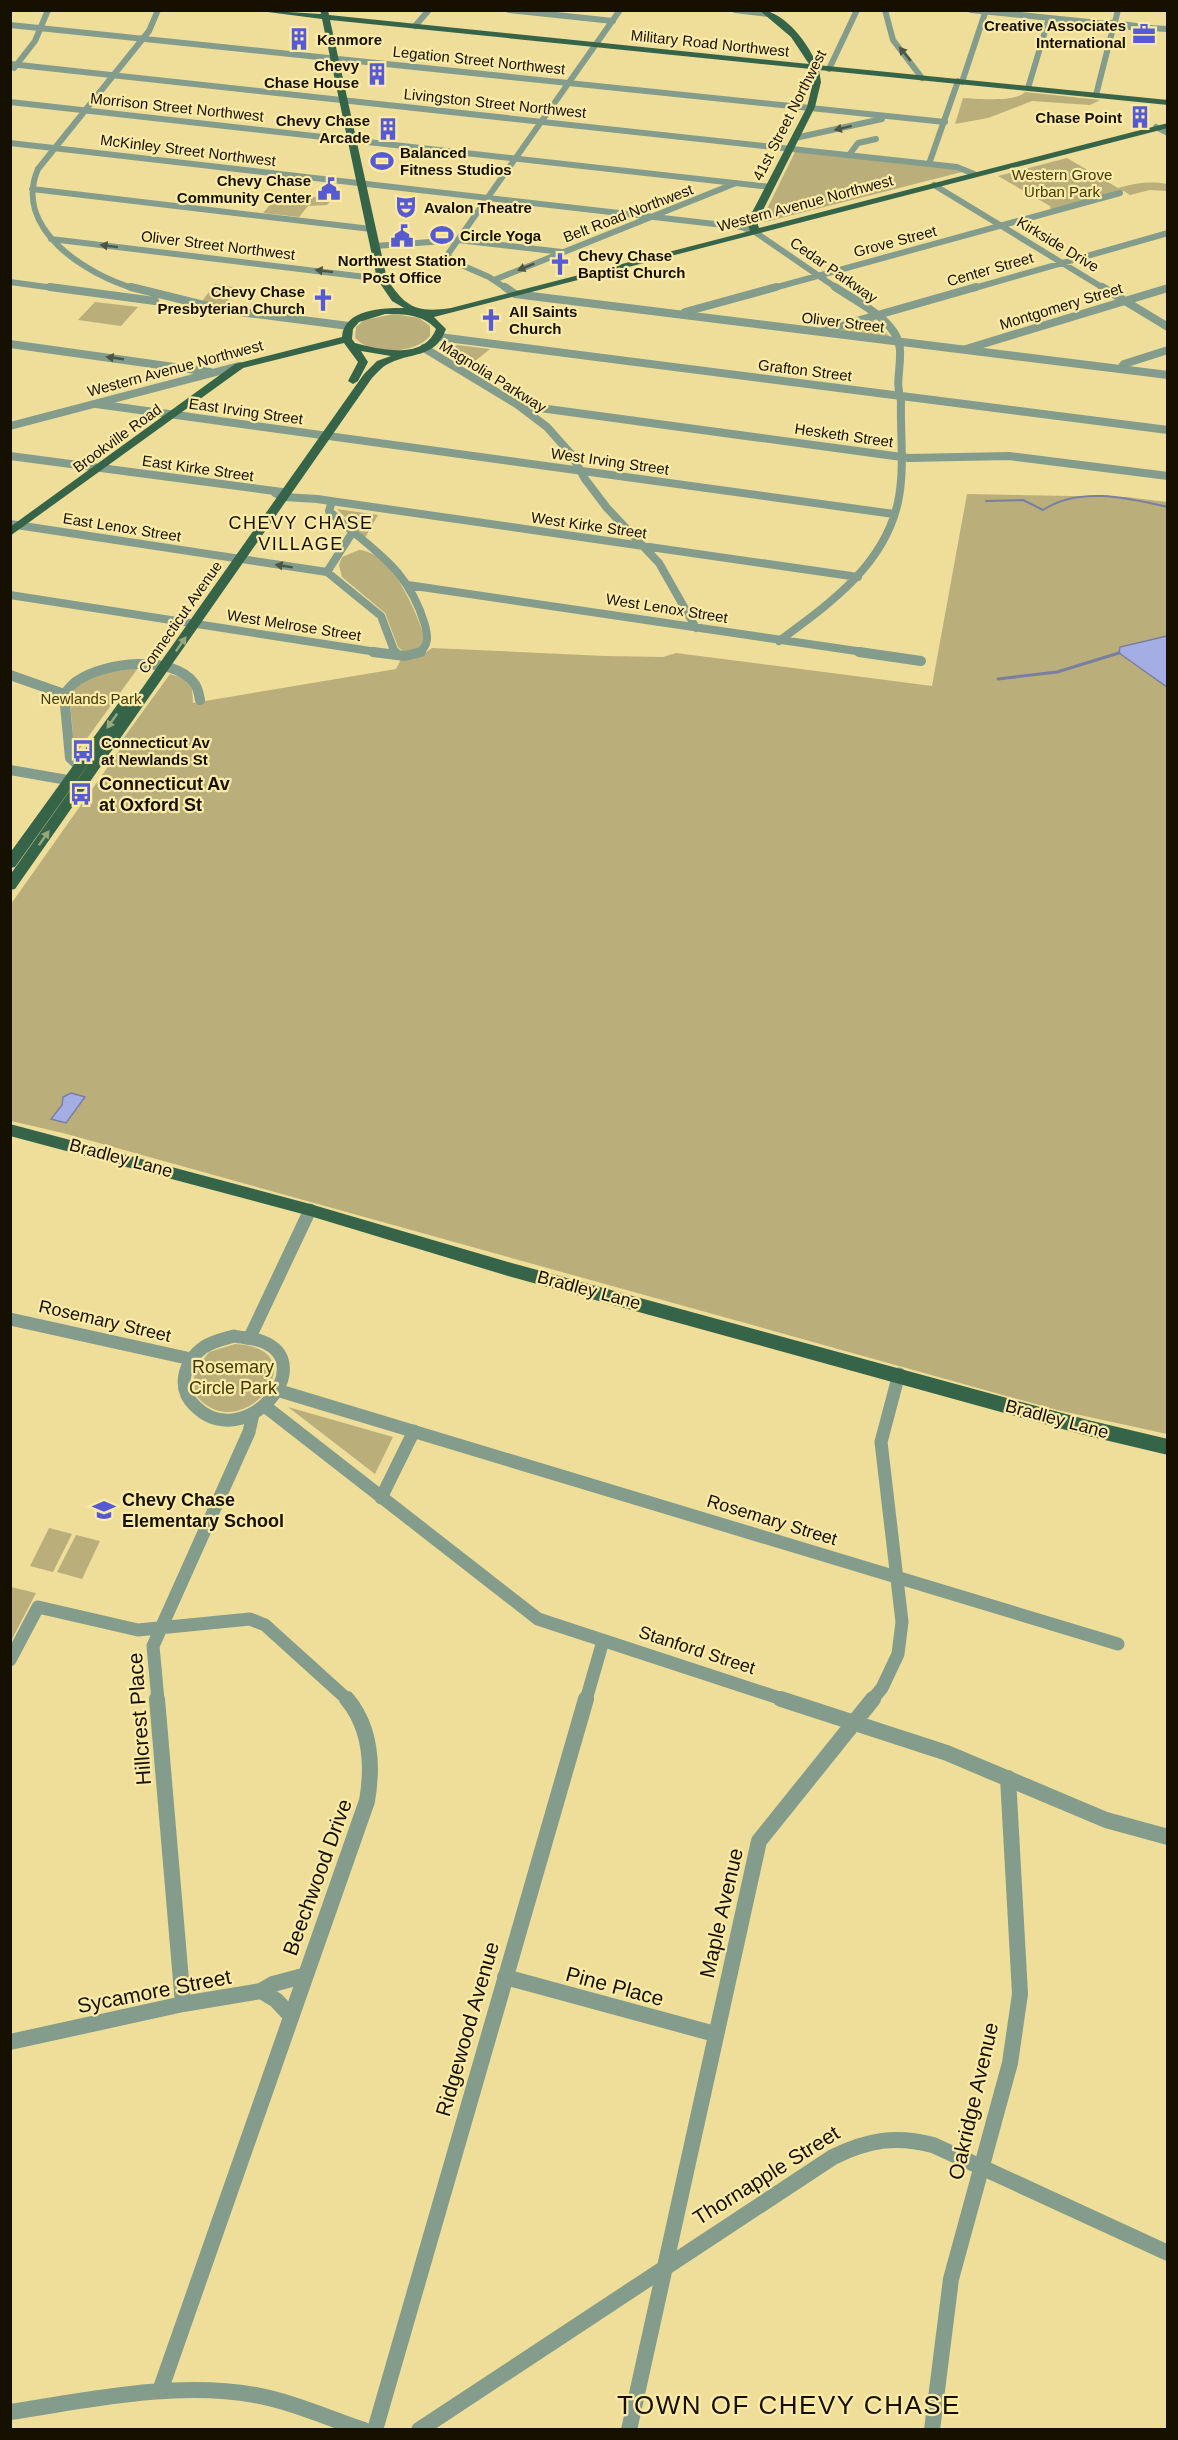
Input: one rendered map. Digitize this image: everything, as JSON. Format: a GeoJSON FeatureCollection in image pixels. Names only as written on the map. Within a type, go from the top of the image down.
{"type":"FeatureCollection","features":[{"type":"Feature","properties":{"kind":"main road","name":"Military Road Northwest"},"geometry":{"type":"LineString","coordinates":[[257,10],[325,14],[814,70],[829,69]]}},
{"type":"Feature","properties":{"kind":"main road"},"geometry":{"type":"LineString","coordinates":[[766,12],[795,36],[814,70],[817,87]]}},
{"type":"Feature","properties":{"kind":"main road"},"geometry":{"type":"LineString","coordinates":[[325,14],[382,279],[395,299],[439,324],[441,329],[439,337],[424,348],[409,353],[376,352],[350,343],[346,332],[349,326],[379,299],[378,284],[382,279]]}},
{"type":"Feature","properties":{"kind":"main road"},"geometry":{"type":"LineString","coordinates":[[829,69],[1165,102]]}},
{"type":"Feature","properties":{"kind":"main road","name":"41st Street Northwest"},"geometry":{"type":"LineString","coordinates":[[755,232],[752,223],[810,108],[817,87],[822,83],[829,69]]}},
{"type":"Feature","properties":{"kind":"main road","name":"Western Avenue Northwest"},"geometry":{"type":"LineString","coordinates":[[361,317],[387,311],[422,314],[451,311],[974,174],[1164,127]]}},
{"type":"Feature","properties":{"kind":"main road"},"geometry":{"type":"LineString","coordinates":[[439,324],[451,311]]}},
{"type":"Feature","properties":{"kind":"main road","name":"Western Avenue Northwest"},"geometry":{"type":"LineString","coordinates":[[239,366],[350,343]]}},
{"type":"Feature","properties":{"kind":"main road","name":"Connecticut Avenue"},"geometry":{"type":"LineString","coordinates":[[12,881],[76,782],[282,494],[321,435],[362,367],[362,360],[350,343]]}},
{"type":"Feature","properties":{"kind":"main road","name":"Connecticut Avenue"},"geometry":{"type":"LineString","coordinates":[[321,435],[374,369],[409,353]]}},
{"type":"Feature","properties":{"kind":"main road","name":"Brookville Road"},"geometry":{"type":"LineString","coordinates":[[10,532],[15,525],[102,468],[239,366]]}},
{"type":"Feature","properties":{"kind":"main road","name":"Connecticut Avenue"},"geometry":{"type":"LineString","coordinates":[[10,864],[76,782],[80,767],[157,666]]}},
{"type":"Feature","properties":{"kind":"main road","name":"Bradley Lane"},"geometry":{"type":"LineString","coordinates":[[10,1130],[310,1210],[508,1269],[899,1374],[1088,1428],[1167,1447]]}},
{"type":"Feature","properties":{"kind":"street"},"geometry":{"type":"LineString","coordinates":[[10,72],[42,28],[48,10]]}},
{"type":"Feature","properties":{"kind":"street"},"geometry":{"type":"LineString","coordinates":[[150,297],[96,271],[51,239],[35,213],[32,189],[38,169],[153,26],[158,10]]}},
{"type":"Feature","properties":{"kind":"street"},"geometry":{"type":"LineString","coordinates":[[415,26],[429,10]]}},
{"type":"Feature","properties":{"kind":"street"},"geometry":{"type":"LineString","coordinates":[[509,10],[613,21]]}},
{"type":"Feature","properties":{"kind":"street"},"geometry":{"type":"LineString","coordinates":[[515,294],[494,280],[448,259],[448,254],[620,10]]}},
{"type":"Feature","properties":{"kind":"street"},"geometry":{"type":"LineString","coordinates":[[735,10],[766,12]]}},
{"type":"Feature","properties":{"kind":"street","name":"41st Street Northwest"},"geometry":{"type":"LineString","coordinates":[[829,69],[857,10]]}},
{"type":"Feature","properties":{"kind":"street"},"geometry":{"type":"LineString","coordinates":[[885,10],[893,40],[922,78]]}},
{"type":"Feature","properties":{"kind":"street"},"geometry":{"type":"LineString","coordinates":[[971,10],[1167,29]]}},
{"type":"Feature","properties":{"kind":"street"},"geometry":{"type":"LineString","coordinates":[[1096,95],[1118,10]]}},
{"type":"Feature","properties":{"kind":"street"},"geometry":{"type":"LineString","coordinates":[[929,164],[986,11]]}},
{"type":"Feature","properties":{"kind":"street"},"geometry":{"type":"LineString","coordinates":[[1028,88],[1049,18]]}},
{"type":"Feature","properties":{"kind":"street","name":"Legation Street Northwest"},"geometry":{"type":"LineString","coordinates":[[10,24],[945,122]]}},
{"type":"Feature","properties":{"kind":"street","name":"Livingston Street Northwest"},"geometry":{"type":"LineString","coordinates":[[14,64],[960,167],[974,174]]}},
{"type":"Feature","properties":{"kind":"street","name":"Morrison Street Northwest"},"geometry":{"type":"LineString","coordinates":[[10,102],[770,187]]}},
{"type":"Feature","properties":{"kind":"street"},"geometry":{"type":"LineString","coordinates":[[795,138],[892,116]]}},
{"type":"Feature","properties":{"kind":"street"},"geometry":{"type":"LineString","coordinates":[[849,155],[858,142],[876,139]]}},
{"type":"Feature","properties":{"kind":"street","name":"McKinley Street Northwest"},"geometry":{"type":"LineString","coordinates":[[10,143],[741,227],[755,232]]}},
{"type":"Feature","properties":{"kind":"street","name":"Belt Road Northwest"},"geometry":{"type":"LineString","coordinates":[[494,280],[657,217],[736,183]]}},
{"type":"Feature","properties":{"kind":"street","name":"Kirkside Drive"},"geometry":{"type":"LineString","coordinates":[[934,185],[1167,327]]}},
{"type":"Feature","properties":{"kind":"street"},"geometry":{"type":"LineString","coordinates":[[32,189],[371,229]]}},
{"type":"Feature","properties":{"kind":"street","name":"Grove Street"},"geometry":{"type":"LineString","coordinates":[[677,315],[1120,193]]}},
{"type":"Feature","properties":{"kind":"street","name":"Cedar Parkway"},"geometry":{"type":"LineString","coordinates":[[755,232],[876,315],[893,329],[901,342]]}},
{"type":"Feature","properties":{"kind":"street","name":"Center Street"},"geometry":{"type":"LineString","coordinates":[[819,332],[1167,233]]}},
{"type":"Feature","properties":{"kind":"street","name":"Oliver Street Northwest"},"geometry":{"type":"LineString","coordinates":[[51,239],[382,279]]}},
{"type":"Feature","properties":{"kind":"street"},"geometry":{"type":"LineString","coordinates":[[375,246],[458,240],[564,253]]}},
{"type":"Feature","properties":{"kind":"street"},"geometry":{"type":"LineString","coordinates":[[10,282],[150,297],[196,306],[349,326]]}},
{"type":"Feature","properties":{"kind":"street","name":"Montgomery Street"},"geometry":{"type":"LineString","coordinates":[[962,350],[1167,288]]}},
{"type":"Feature","properties":{"kind":"street","name":"Oliver Street"},"geometry":{"type":"LineString","coordinates":[[515,294],[1167,375]]}},
{"type":"Feature","properties":{"kind":"street","name":"Grafton Street"},"geometry":{"type":"LineString","coordinates":[[439,337],[1167,430]]}},
{"type":"Feature","properties":{"kind":"street"},"geometry":{"type":"LineString","coordinates":[[779,641],[828,604],[858,577],[878,551],[894,514],[898,494],[901,342]]}},
{"type":"Feature","properties":{"kind":"street"},"geometry":{"type":"LineString","coordinates":[[10,344],[214,373]]}},
{"type":"Feature","properties":{"kind":"street","name":"Magnolia Parkway"},"geometry":{"type":"LineString","coordinates":[[424,348],[542,422],[564,445],[607,508],[666,573],[696,628]]}},
{"type":"Feature","properties":{"kind":"street"},"geometry":{"type":"LineString","coordinates":[[1120,369],[1124,363],[1167,350]]}},
{"type":"Feature","properties":{"kind":"street","name":"Western Avenue Northwest"},"geometry":{"type":"LineString","coordinates":[[10,426],[239,366]]}},
{"type":"Feature","properties":{"kind":"street","name":"East Irving Street"},"geometry":{"type":"LineString","coordinates":[[96,404],[321,435]]}},
{"type":"Feature","properties":{"kind":"street","name":"Hesketh Street"},"geometry":{"type":"LineString","coordinates":[[518,405],[899,456],[1009,456],[1167,476]]}},
{"type":"Feature","properties":{"kind":"street"},"geometry":{"type":"LineString","coordinates":[[10,418],[29,421]]}},
{"type":"Feature","properties":{"kind":"street","name":"West Irving Street"},"geometry":{"type":"LineString","coordinates":[[321,435],[894,514]]}},
{"type":"Feature","properties":{"kind":"street","name":"East Kirke Street"},"geometry":{"type":"LineString","coordinates":[[10,456],[282,494]]}},
{"type":"Feature","properties":{"kind":"street","name":"West Kirke Street"},"geometry":{"type":"LineString","coordinates":[[282,494],[858,577]]}},
{"type":"Feature","properties":{"kind":"street"},"geometry":{"type":"LineString","coordinates":[[235,558],[327,572],[381,616],[396,655],[414,655],[428,645],[428,637],[422,616],[408,585],[371,547],[352,533],[328,509],[332,501]]}},
{"type":"Feature","properties":{"kind":"street","name":"East Lenox Street"},"geometry":{"type":"LineString","coordinates":[[15,525],[235,558]]}},
{"type":"Feature","properties":{"kind":"street"},"geometry":{"type":"LineString","coordinates":[[327,572],[352,533]]}},
{"type":"Feature","properties":{"kind":"street"},"geometry":{"type":"LineString","coordinates":[[344,548],[371,547]]}},
{"type":"Feature","properties":{"kind":"street","name":"West Lenox Street"},"geometry":{"type":"LineString","coordinates":[[408,585],[921,661]]}},
{"type":"Feature","properties":{"kind":"street","name":"West Melrose Street"},"geometry":{"type":"LineString","coordinates":[[10,595],[396,655]]}},
{"type":"Feature","properties":{"kind":"street"},"geometry":{"type":"LineString","coordinates":[[80,767],[70,758],[64,694],[76,680],[103,667],[130,663],[157,666],[183,673],[194,680],[199,689],[200,700]]}},
{"type":"Feature","properties":{"kind":"street"},"geometry":{"type":"LineString","coordinates":[[10,675],[64,694]]}},
{"type":"Feature","properties":{"kind":"street"},"geometry":{"type":"LineString","coordinates":[[10,770],[76,782]]}},
{"type":"Feature","properties":{"kind":"street"},"geometry":{"type":"LineString","coordinates":[[250,1337],[310,1210]]}},
{"type":"Feature","properties":{"kind":"street","name":"Rosemary Street"},"geometry":{"type":"LineString","coordinates":[[10,1319],[191,1359]]}},
{"type":"Feature","properties":{"kind":"street"},"geometry":{"type":"LineString","coordinates":[[234,1336],[250,1337],[265,1342],[277,1351],[283,1363],[285,1377],[280,1391],[266,1407],[253,1414],[220,1419],[206,1415],[194,1407],[186,1396],[183,1384],[184,1371],[191,1359],[202,1348],[217,1340],[234,1336]]}},
{"type":"Feature","properties":{"kind":"street","name":"Maple Avenue"},"geometry":{"type":"LineString","coordinates":[[629,2430],[759,1841],[882,1688],[898,1654],[902,1622],[899,1577],[882,1442],[884,1423],[899,1374]]}},
{"type":"Feature","properties":{"kind":"street","name":"Rosemary Street"},"geometry":{"type":"LineString","coordinates":[[280,1391],[1118,1644]]}},
{"type":"Feature","properties":{"kind":"street","name":"Stanford Street"},"geometry":{"type":"LineString","coordinates":[[266,1407],[530,1614],[603,1641],[947,1753],[1106,1820],[1167,1837]]}},
{"type":"Feature","properties":{"kind":"street","name":"Hillcrest Place"},"geometry":{"type":"LineString","coordinates":[[183,2004],[153,1646],[249,1432],[253,1414]]}},
{"type":"Feature","properties":{"kind":"street"},"geometry":{"type":"LineString","coordinates":[[381,1498],[414,1431]]}},
{"type":"Feature","properties":{"kind":"street","name":"Beechwood Drive"},"geometry":{"type":"LineString","coordinates":[[10,1660],[38,1607],[138,1630],[160,1630],[238,1619],[257,1622],[339,1689],[359,1718],[371,1756],[367,1801],[303,1976],[160,2391]]}},
{"type":"Feature","properties":{"kind":"street","name":"Ridgewood Avenue"},"geometry":{"type":"LineString","coordinates":[[375,2430],[603,1641]]}},
{"type":"Feature","properties":{"kind":"street","name":"Oakridge Avenue"},"geometry":{"type":"LineString","coordinates":[[932,2430],[951,2279],[1010,2063],[1020,1994],[1008,1778]]}},
{"type":"Feature","properties":{"kind":"street","name":"Sycamore Street"},"geometry":{"type":"LineString","coordinates":[[10,2042],[183,2004],[261,1991],[273,1984],[303,1976]]}},
{"type":"Feature","properties":{"kind":"street","name":"Pine Place"},"geometry":{"type":"LineString","coordinates":[[505,1977],[715,2034]]}},
{"type":"Feature","properties":{"kind":"street"},"geometry":{"type":"LineString","coordinates":[[261,1991],[276,2000],[290,2015]]}},
{"type":"Feature","properties":{"kind":"street","name":"Thornapple Street"},"geometry":{"type":"LineString","coordinates":[[419,2430],[833,2157],[863,2142],[885,2137],[914,2139],[933,2145],[1167,2253]]}},
{"type":"Feature","properties":{"kind":"street"},"geometry":{"type":"LineString","coordinates":[[10,2412],[160,2391],[197,2390],[262,2396],[364,2430]]}},
{"type":"Feature","properties":{"kind":"green space"},"geometry":{"type":"Polygon","coordinates":[[[1025,92],[1100,100],[1090,105],[1032,101],[988,118],[955,124],[963,98],[1006,99],[1025,92]]]}},
{"type":"Feature","properties":{"kind":"green space"},"geometry":{"type":"Polygon","coordinates":[[[795,152],[956,169],[962,172],[765,222],[761,221],[795,152]]]}},
{"type":"Feature","properties":{"kind":"green space","name":"Western Grove Urban Park"},"geometry":{"type":"Polygon","coordinates":[[[1067,158],[1118,188],[1155,183],[1167,184],[1167,191],[1150,190],[1130,195],[1124,191],[1051,210],[1050,206],[998,176],[1067,158]]]}},
{"type":"Feature","properties":{"kind":"green space"},"geometry":{"type":"Polygon","coordinates":[[[280,193],[332,199],[327,205],[308,206],[299,217],[263,213],[280,193]]]}},
{"type":"Feature","properties":{"kind":"green space"},"geometry":{"type":"Polygon","coordinates":[[[215,284],[238,288],[225,305],[202,301],[215,284]]]}},
{"type":"Feature","properties":{"kind":"green space"},"geometry":{"type":"Polygon","coordinates":[[[95,302],[138,307],[121,326],[78,320],[95,302]]]}},
{"type":"Feature","properties":{"kind":"green space"},"geometry":{"type":"Polygon","coordinates":[[[394,314],[419,318],[430,326],[430,336],[414,346],[393,350],[372,348],[355,338],[356,327],[364,320],[394,314]]]}},
{"type":"Feature","properties":{"kind":"green space"},"geometry":{"type":"Polygon","coordinates":[[[873,320],[891,338],[835,331],[873,320]]]}},
{"type":"Feature","properties":{"kind":"green space"},"geometry":{"type":"Polygon","coordinates":[[[457,345],[490,349],[469,366],[446,352],[457,345]]]}},
{"type":"Feature","properties":{"kind":"green space"},"geometry":{"type":"Polygon","coordinates":[[[967,494],[1126,497],[1167,502],[1167,1434],[1057,1410],[63,1133],[11,1121],[11,904],[124,744],[120,743],[170,674],[183,678],[192,688],[193,703],[396,669],[401,659],[417,658],[432,648],[605,656],[663,657],[676,653],[932,686],[967,494]]]}},
{"type":"Feature","properties":{"kind":"green space"},"geometry":{"type":"Polygon","coordinates":[[[337,509],[378,515],[365,538],[337,509]]]}},
{"type":"Feature","properties":{"kind":"green space"},"geometry":{"type":"Polygon","coordinates":[[[359,550],[371,553],[382,561],[401,585],[416,613],[425,638],[423,647],[404,652],[398,647],[385,613],[342,577],[339,565],[342,557],[359,550]]]}},
{"type":"Feature","properties":{"kind":"green space","name":"Newlands Park"},"geometry":{"type":"Polygon","coordinates":[[[138,668],[75,755],[70,703],[76,685],[94,674],[138,668]]]}},
{"type":"Feature","properties":{"kind":"green space","name":"Rosemary Circle Park"},"geometry":{"type":"Polygon","coordinates":[[[235,1344],[260,1350],[272,1362],[273,1377],[265,1393],[251,1405],[233,1412],[213,1409],[195,1394],[194,1372],[209,1352],[235,1344]]]}},
{"type":"Feature","properties":{"kind":"green space"},"geometry":{"type":"Polygon","coordinates":[[[288,1407],[393,1437],[375,1474],[288,1407]]]}},
{"type":"Feature","properties":{"kind":"green space"},"geometry":{"type":"Polygon","coordinates":[[[49,1528],[72,1534],[53,1572],[30,1566],[49,1528]]]}},
{"type":"Feature","properties":{"kind":"green space"},"geometry":{"type":"Polygon","coordinates":[[[76,1535],[100,1541],[82,1579],[57,1572],[76,1535]]]}},
{"type":"Feature","properties":{"kind":"green space"},"geometry":{"type":"Polygon","coordinates":[[[10,1587],[36,1593],[11,1641],[10,1587]]]}},
{"type":"Feature","properties":{"kind":"water"},"geometry":{"type":"Polygon","coordinates":[[[1167,636],[1167,687],[1119,653],[1120,647],[1167,636]]]}},
{"type":"Feature","properties":{"kind":"water"},"geometry":{"type":"Polygon","coordinates":[[[71,1093],[85,1097],[66,1123],[51,1119],[62,1105],[63,1097],[71,1093]]]}},
{"type":"Feature","properties":{"kind":"waterway"},"geometry":{"type":"LineString","coordinates":[[986,501],[1023,500],[1043,510],[1072,498],[1104,496],[1168,507]]}},
{"type":"Feature","properties":{"kind":"waterway"},"geometry":{"type":"LineString","coordinates":[[998,679],[1057,672],[1119,653]]}},
{"type":"Feature","properties":{"kind":"place","name":"Creative Associates International"},"geometry":{"type":"Point","coordinates":[1144,34]}},
{"type":"Feature","properties":{"kind":"place","name":"Kenmore"},"geometry":{"type":"Point","coordinates":[299,39]}},
{"type":"Feature","properties":{"kind":"place","name":"Chevy Chase House"},"geometry":{"type":"Point","coordinates":[377,74]}},
{"type":"Feature","properties":{"kind":"place","name":"Chase Point"},"geometry":{"type":"Point","coordinates":[1140,117]}},
{"type":"Feature","properties":{"kind":"place","name":"Chevy Chase Arcade"},"geometry":{"type":"Point","coordinates":[388,129]}},
{"type":"Feature","properties":{"kind":"place","name":"Balanced Fitness Studios"},"geometry":{"type":"Point","coordinates":[382,161]}},
{"type":"Feature","properties":{"kind":"place","name":"Chevy Chase Community Center"},"geometry":{"type":"Point","coordinates":[329,189]}},
{"type":"Feature","properties":{"kind":"place","name":"Avalon Theatre"},"geometry":{"type":"Point","coordinates":[406,207]}},
{"type":"Feature","properties":{"kind":"place","name":"Circle Yoga"},"geometry":{"type":"Point","coordinates":[442,235]}},
{"type":"Feature","properties":{"kind":"place","name":"Northwest Station Post Office"},"geometry":{"type":"Point","coordinates":[402,236]}},
{"type":"Feature","properties":{"kind":"place","name":"Chevy Chase Baptist Church"},"geometry":{"type":"Point","coordinates":[560,264]}},
{"type":"Feature","properties":{"kind":"place","name":"Chevy Chase Presbyterian Church"},"geometry":{"type":"Point","coordinates":[323,300]}},
{"type":"Feature","properties":{"kind":"place","name":"All Saints Church"},"geometry":{"type":"Point","coordinates":[491,320]}},
{"type":"Feature","properties":{"kind":"place","name":"Connecticut Av at Newlands St"},"geometry":{"type":"Point","coordinates":[83,751]}},
{"type":"Feature","properties":{"kind":"place","name":"Connecticut Av at Oxford St"},"geometry":{"type":"Point","coordinates":[81,794]}},
{"type":"Feature","properties":{"kind":"place","name":"Chevy Chase Elementary School"},"geometry":{"type":"Point","coordinates":[104,1510]}},
{"type":"Feature","properties":{"kind":"district","name":"CHEVY CHASE VILLAGE"},"geometry":{"type":"Point","coordinates":[301,533]}},
{"type":"Feature","properties":{"kind":"district","name":"TOWN OF CHEVY CHASE"},"geometry":{"type":"Point","coordinates":[789,2405]}}]}
